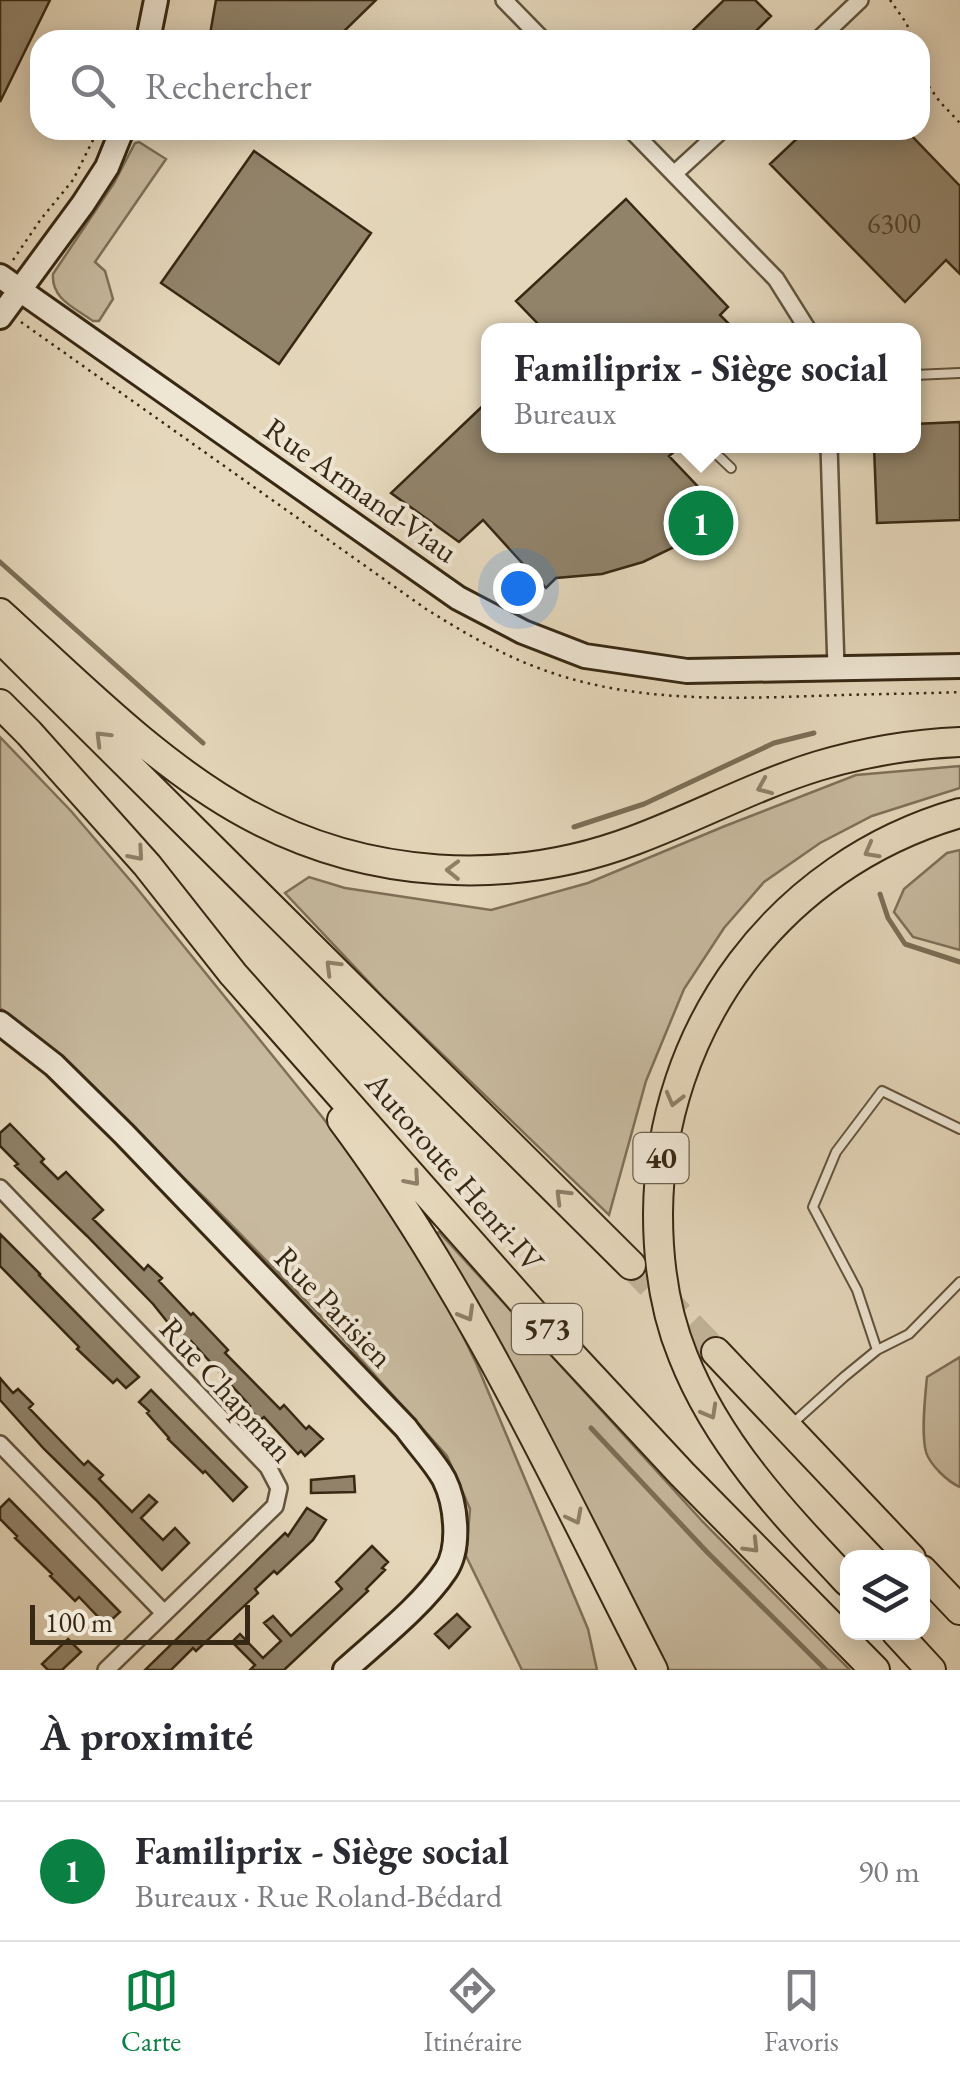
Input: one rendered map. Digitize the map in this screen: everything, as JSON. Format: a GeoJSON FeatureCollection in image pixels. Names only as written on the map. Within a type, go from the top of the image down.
{"type":"FeatureCollection","features":[{"type":"Feature","properties":{"kind":"highway"},"geometry":{"type":"LineString","coordinates":[[0,613],[156,751],[246,813],[349,856],[430,870],[546,865],[586,856],[816,767],[902,746],[960,742]]}},
{"type":"Feature","properties":{"kind":"highway","name":"Autoroute Henri-IV"},"geometry":{"type":"LineString","coordinates":[[0,638],[632,1265]]}},
{"type":"Feature","properties":{"kind":"highway","name":"Autoroute Henri-IV"},"geometry":{"type":"LineString","coordinates":[[0,704],[147,865],[233,974],[548,1330],[682,1474],[876,1670]]}},
{"type":"Feature","properties":{"kind":"highway","name":"40"},"geometry":{"type":"LineString","coordinates":[[840,1573],[766,1494],[730,1446],[706,1407],[682,1354],[662,1273],[658,1233],[661,1158],[680,1076],[717,997],[743,958],[796,902],[861,855],[906,832],[960,813]]}},
{"type":"Feature","properties":{"kind":"highway"},"geometry":{"type":"LineString","coordinates":[[233,974],[354,1137],[458,1297],[531,1430],[653,1670]]}},
{"type":"Feature","properties":{"kind":"highway"},"geometry":{"type":"LineString","coordinates":[[716,1352],[903,1550]]}},
{"type":"Feature","properties":{"kind":"highway"},"geometry":{"type":"LineString","coordinates":[[930,1578],[960,1610]]}},
{"type":"Feature","properties":{"kind":"highway"},"geometry":{"type":"LineString","coordinates":[[903,1640],[931,1670]]}},
{"type":"Feature","properties":{"kind":"street"},"geometry":{"type":"LineString","coordinates":[[150,30],[156,0]]}},
{"type":"Feature","properties":{"kind":"street"},"geometry":{"type":"LineString","coordinates":[[504,0],[533,30]]}},
{"type":"Feature","properties":{"kind":"street"},"geometry":{"type":"LineString","coordinates":[[828,30],[860,0]]}},
{"type":"Feature","properties":{"kind":"street"},"geometry":{"type":"LineString","coordinates":[[0,317],[83,204],[107,167],[118,140]]}},
{"type":"Feature","properties":{"kind":"street"},"geometry":{"type":"LineString","coordinates":[[641,140],[776,279],[804,323]]}},
{"type":"Feature","properties":{"kind":"street"},"geometry":{"type":"LineString","coordinates":[[674,174],[711,140]]}},
{"type":"Feature","properties":{"kind":"street","name":"Rue Armand-Viau"},"geometry":{"type":"LineString","coordinates":[[7,267],[20,291],[458,598],[522,632],[585,656],[687,671],[960,666]]}},
{"type":"Feature","properties":{"kind":"street"},"geometry":{"type":"LineString","coordinates":[[829,453],[836,668]]}},
{"type":"Feature","properties":{"kind":"street","name":"Rue Parisien"},"geometry":{"type":"LineString","coordinates":[[0,1023],[54,1064],[124,1134],[406,1428],[442,1476],[453,1502],[456,1530],[448,1567],[416,1604],[345,1670]]}},
{"type":"Feature","properties":{"kind":"street","name":"Rue Chapman"},"geometry":{"type":"LineString","coordinates":[[0,1188],[275,1477],[279,1488],[275,1506],[106,1670]]}},
{"type":"Feature","properties":{"kind":"street"},"geometry":{"type":"LineString","coordinates":[[0,1444],[164,1613]]}},
{"type":"Feature","properties":{"kind":"lane"},"geometry":{"type":"LineString","coordinates":[[921,375],[960,373]]}},
{"type":"Feature","properties":{"kind":"lane"},"geometry":{"type":"LineString","coordinates":[[715,453],[730,468]]}},
{"type":"Feature","properties":{"kind":"lane"},"geometry":{"type":"LineString","coordinates":[[877,1350],[857,1290],[813,1207],[836,1152],[882,1092],[960,1129]]}},
{"type":"Feature","properties":{"kind":"lane"},"geometry":{"type":"LineString","coordinates":[[789,1428],[877,1350],[909,1334],[960,1282]]}},
{"type":"Feature","properties":{"kind":"path"},"geometry":{"type":"LineString","coordinates":[[890,0],[908,30]]}},
{"type":"Feature","properties":{"kind":"path"},"geometry":{"type":"LineString","coordinates":[[930,88],[960,122]]}},
{"type":"Feature","properties":{"kind":"path"},"geometry":{"type":"LineString","coordinates":[[7,267],[72,180],[93,140]]}},
{"type":"Feature","properties":{"kind":"path"},"geometry":{"type":"LineString","coordinates":[[23,324],[426,609],[476,640],[542,670],[624,691],[671,698],[960,692]]}},
{"type":"Feature","properties":{"kind":"path"},"geometry":{"type":"LineString","coordinates":[[709,528],[718,541]]}},
{"type":"Feature","properties":{"kind":"shaded area"},"geometry":{"type":"Polygon","coordinates":[[[139,142],[166,159],[95,262],[105,271],[113,299],[99,321],[93,321],[60,296],[53,274],[139,142]]]}},
{"type":"Feature","properties":{"kind":"shaded area"},"geometry":{"type":"Polygon","coordinates":[[[0,737],[135,886],[323,1118],[421,1249],[477,1365],[588,1629],[597,1670],[522,1670],[466,1556],[470,1509],[447,1456],[339,1335],[207,1200],[0,1008],[0,737]]]}},
{"type":"Feature","properties":{"kind":"shaded area"},"geometry":{"type":"Polygon","coordinates":[[[960,766],[960,788],[872,816],[820,843],[764,882],[724,928],[684,989],[646,1081],[609,1215],[384,998],[285,893],[309,877],[345,888],[491,910],[588,883],[856,775],[960,766]]]}},
{"type":"Feature","properties":{"kind":"shaded area"},"geometry":{"type":"Polygon","coordinates":[[[960,850],[960,950],[913,937],[894,912],[904,889],[947,853],[960,850]]]}},
{"type":"Feature","properties":{"kind":"shaded area"},"geometry":{"type":"Polygon","coordinates":[[[439,1232],[703,1522],[850,1670],[669,1670],[517,1372],[433,1236],[439,1232]]]}},
{"type":"Feature","properties":{"kind":"shaded area"},"geometry":{"type":"Polygon","coordinates":[[[960,1357],[960,1487],[928,1457],[924,1425],[927,1377],[960,1357]]]}},
{"type":"Feature","properties":{"kind":"building"},"geometry":{"type":"Polygon","coordinates":[[[0,0],[50,0],[35,30],[30,30],[30,41],[0,102],[0,0]]]}},
{"type":"Feature","properties":{"kind":"building"},"geometry":{"type":"Polygon","coordinates":[[[216,0],[376,0],[345,30],[211,30],[216,0]]]}},
{"type":"Feature","properties":{"kind":"building"},"geometry":{"type":"Polygon","coordinates":[[[724,0],[755,0],[771,16],[757,30],[693,30],[724,0]]]}},
{"type":"Feature","properties":{"kind":"building"},"geometry":{"type":"Polygon","coordinates":[[[795,140],[916,140],[960,186],[960,274],[946,260],[905,302],[770,164],[795,140]]]}},
{"type":"Feature","properties":{"kind":"building"},"geometry":{"type":"Polygon","coordinates":[[[254,151],[371,233],[279,364],[161,283],[254,151]]]}},
{"type":"Feature","properties":{"kind":"building"},"geometry":{"type":"Polygon","coordinates":[[[626,199],[728,307],[720,315],[728,323],[537,323],[516,301],[626,199]]]}},
{"type":"Feature","properties":{"kind":"building"},"geometry":{"type":"Polygon","coordinates":[[[481,408],[481,453],[673,453],[669,456],[725,515],[695,537],[643,562],[602,574],[556,578],[546,588],[540,581],[522,579],[523,564],[483,520],[459,542],[391,493],[481,408]]]}},
{"type":"Feature","properties":{"kind":"building"},"geometry":{"type":"Polygon","coordinates":[[[960,422],[960,520],[877,523],[874,453],[921,453],[921,424],[960,422]]]}},
{"type":"Feature","properties":{"kind":"building"},"geometry":{"type":"Polygon","coordinates":[[[10,1124],[58,1179],[66,1172],[103,1210],[93,1219],[144,1270],[148,1265],[162,1278],[159,1281],[280,1409],[284,1405],[306,1429],[309,1426],[323,1439],[305,1456],[301,1451],[298,1454],[264,1417],[260,1420],[248,1408],[191,1341],[169,1324],[15,1166],[18,1164],[0,1146],[0,1133],[10,1124]]]}},
{"type":"Feature","properties":{"kind":"building"},"geometry":{"type":"Polygon","coordinates":[[[0,1234],[139,1377],[126,1388],[117,1379],[113,1383],[77,1349],[0,1266],[0,1234]]]}},
{"type":"Feature","properties":{"kind":"building"},"geometry":{"type":"Polygon","coordinates":[[[0,1378],[13,1393],[18,1389],[33,1404],[29,1408],[84,1465],[88,1461],[103,1475],[99,1479],[132,1512],[149,1495],[157,1502],[141,1518],[163,1540],[175,1528],[189,1543],[162,1570],[0,1400],[0,1378]]]}},
{"type":"Feature","properties":{"kind":"building"},"geometry":{"type":"Polygon","coordinates":[[[151,1390],[247,1487],[233,1501],[168,1439],[147,1413],[139,1402],[151,1390]]]}},
{"type":"Feature","properties":{"kind":"building"},"geometry":{"type":"Polygon","coordinates":[[[354,1476],[355,1492],[311,1493],[311,1480],[354,1476]]]}},
{"type":"Feature","properties":{"kind":"building"},"geometry":{"type":"Polygon","coordinates":[[[9,1499],[120,1612],[106,1625],[79,1597],[75,1601],[50,1576],[0,1519],[0,1508],[9,1499]]]}},
{"type":"Feature","properties":{"kind":"building"},"geometry":{"type":"Polygon","coordinates":[[[307,1508],[326,1520],[313,1540],[255,1589],[258,1593],[196,1651],[193,1648],[171,1670],[145,1670],[285,1533],[288,1536],[307,1508]]]}},
{"type":"Feature","properties":{"kind":"building"},"geometry":{"type":"Polygon","coordinates":[[[372,1546],[388,1562],[368,1591],[284,1670],[250,1670],[255,1665],[232,1642],[240,1634],[263,1658],[281,1641],[264,1623],[273,1616],[291,1636],[342,1589],[336,1582],[372,1546]]]}},
{"type":"Feature","properties":{"kind":"building"},"geometry":{"type":"Polygon","coordinates":[[[457,1614],[470,1627],[449,1648],[435,1634],[457,1614]]]}},
{"type":"Feature","properties":{"kind":"building"},"geometry":{"type":"Polygon","coordinates":[[[68,1639],[81,1652],[62,1670],[48,1670],[42,1664],[68,1639]]]}},
{"type":"Feature","properties":{"kind":"waterway"},"geometry":{"type":"LineString","coordinates":[[0,562],[203,743]]}},
{"type":"Feature","properties":{"kind":"waterway"},"geometry":{"type":"LineString","coordinates":[[574,827],[644,804],[774,743],[814,733]]}},
{"type":"Feature","properties":{"kind":"waterway"},"geometry":{"type":"LineString","coordinates":[[880,894],[888,918],[905,944],[960,962]]}},
{"type":"Feature","properties":{"kind":"waterway"},"geometry":{"type":"LineString","coordinates":[[591,1428],[707,1552],[826,1670]]}},
{"type":"Feature","properties":{"kind":"tunnel"},"geometry":{"type":"LineString","coordinates":[[631,1265],[716,1352]]}},
{"type":"Feature","properties":{"kind":"place","name":"Familiprix - Siège social"},"geometry":{"type":"Point","coordinates":[701,523]}}]}
